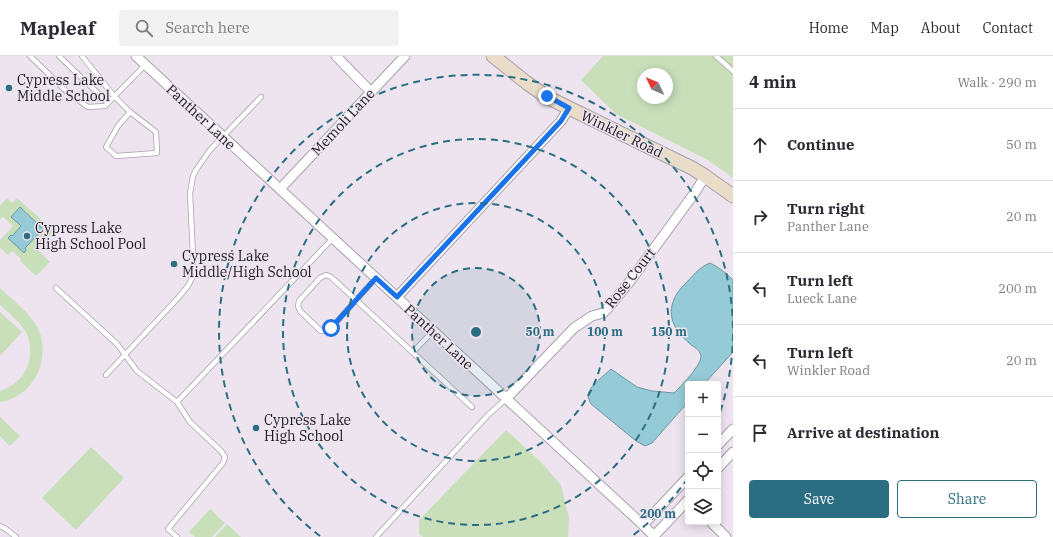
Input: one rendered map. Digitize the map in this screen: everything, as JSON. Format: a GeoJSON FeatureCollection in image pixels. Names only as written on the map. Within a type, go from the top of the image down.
{"type":"FeatureCollection","features":[{"type":"Feature","properties":{"kind":"street","name":"Panther Lane"},"geometry":{"type":"LineString","coordinates":[[136,56],[643,525],[653,537]]}},
{"type":"Feature","properties":{"kind":"street"},"geometry":{"type":"LineString","coordinates":[[336,56],[371,92]]}},
{"type":"Feature","properties":{"kind":"street","name":"Memoli Lane"},"geometry":{"type":"LineString","coordinates":[[280,189],[405,56]]}},
{"type":"Feature","properties":{"kind":"street","name":"Winkler Road"},"geometry":{"type":"LineString","coordinates":[[493,56],[527,83],[547,96],[685,165],[705,176],[733,196]]}},
{"type":"Feature","properties":{"kind":"street"},"geometry":{"type":"LineString","coordinates":[[397,297],[561,121],[569,108]]}},
{"type":"Feature","properties":{"kind":"street","name":"Rose Court"},"geometry":{"type":"LineString","coordinates":[[506,399],[574,328],[592,316],[603,313],[609,307],[631,280],[696,191],[705,176]]}},
{"type":"Feature","properties":{"kind":"street"},"geometry":{"type":"LineString","coordinates":[[721,442],[733,429]]}},
{"type":"Feature","properties":{"kind":"street"},"geometry":{"type":"LineString","coordinates":[[721,465],[733,452]]}},
{"type":"Feature","properties":{"kind":"street"},"geometry":{"type":"LineString","coordinates":[[643,525],[685,480]]}},
{"type":"Feature","properties":{"kind":"street"},"geometry":{"type":"LineString","coordinates":[[676,490],[685,498]]}},
{"type":"Feature","properties":{"kind":"street"},"geometry":{"type":"LineString","coordinates":[[653,537],[685,503]]}},
{"type":"Feature","properties":{"kind":"street"},"geometry":{"type":"LineString","coordinates":[[713,525],[726,537]]}},
{"type":"Feature","properties":{"kind":"lane"},"geometry":{"type":"LineString","coordinates":[[30,56],[66,91],[88,108],[105,106],[145,64]]}},
{"type":"Feature","properties":{"kind":"lane"},"geometry":{"type":"LineString","coordinates":[[59,56],[108,103]]}},
{"type":"Feature","properties":{"kind":"lane"},"geometry":{"type":"LineString","coordinates":[[82,56],[114,96],[130,112],[156,132],[157,153],[116,156],[106,147],[118,126],[130,112]]}},
{"type":"Feature","properties":{"kind":"lane"},"geometry":{"type":"LineString","coordinates":[[716,56],[733,71]]}},
{"type":"Feature","properties":{"kind":"lane"},"geometry":{"type":"LineString","coordinates":[[106,375],[188,286],[192,278],[193,263],[190,204],[193,176],[199,164],[210,150],[261,97]]}},
{"type":"Feature","properties":{"kind":"lane"},"geometry":{"type":"LineString","coordinates":[[177,402],[333,238]]}},
{"type":"Feature","properties":{"kind":"lane"},"geometry":{"type":"LineString","coordinates":[[376,278],[356,300],[331,328],[326,331],[321,331],[300,311],[298,306],[299,301],[320,278],[326,276],[332,277],[356,300],[472,407]]}},
{"type":"Feature","properties":{"kind":"lane"},"geometry":{"type":"LineString","coordinates":[[56,288],[117,344],[138,371],[177,402],[190,422],[221,451],[225,457],[223,463],[168,529],[177,537]]}},
{"type":"Feature","properties":{"kind":"lane"},"geometry":{"type":"LineString","coordinates":[[413,352],[434,331]]}},
{"type":"Feature","properties":{"kind":"lane"},"geometry":{"type":"LineString","coordinates":[[376,537],[489,414],[506,399]]}},
{"type":"Feature","properties":{"kind":"lane"},"geometry":{"type":"LineString","coordinates":[[0,526],[16,537]]}},
{"type":"Feature","properties":{"kind":"green space"},"geometry":{"type":"Polygon","coordinates":[[[603,56],[733,56],[733,178],[708,160],[616,114],[581,80],[603,56]]]}},
{"type":"Feature","properties":{"kind":"green space","name":"Cypress Lake High School Pool"},"geometry":{"type":"Polygon","coordinates":[[[7,198],[12,203],[17,198],[54,231],[37,249],[50,262],[36,276],[12,251],[8,255],[0,248],[0,240],[13,226],[3,217],[0,219],[0,206],[7,198]]]}},
{"type":"Feature","properties":{"kind":"green space"},"geometry":{"type":"Polygon","coordinates":[[[0,288],[23,309],[35,323],[43,347],[42,360],[32,383],[23,392],[13,398],[0,402],[0,391],[18,380],[26,370],[30,357],[30,349],[26,332],[0,305],[0,288]]]}},
{"type":"Feature","properties":{"kind":"green space"},"geometry":{"type":"Polygon","coordinates":[[[0,312],[22,332],[0,356],[0,312]]]}},
{"type":"Feature","properties":{"kind":"green space"},"geometry":{"type":"Polygon","coordinates":[[[0,417],[20,436],[10,446],[0,436],[0,417]]]}},
{"type":"Feature","properties":{"kind":"green space"},"geometry":{"type":"Polygon","coordinates":[[[506,430],[541,462],[561,485],[569,518],[568,537],[423,537],[419,533],[419,520],[506,430]]]}},
{"type":"Feature","properties":{"kind":"green space"},"geometry":{"type":"Polygon","coordinates":[[[91,447],[124,478],[76,530],[42,498],[91,447]]]}},
{"type":"Feature","properties":{"kind":"green space"},"geometry":{"type":"Polygon","coordinates":[[[210,509],[225,523],[212,537],[195,537],[189,532],[210,509]]]}},
{"type":"Feature","properties":{"kind":"green space"},"geometry":{"type":"Polygon","coordinates":[[[227,524],[241,537],[215,537],[227,524]]]}},
{"type":"Feature","properties":{"kind":"water"},"geometry":{"type":"Polygon","coordinates":[[[20,207],[43,229],[25,248],[26,250],[24,253],[8,238],[11,235],[12,236],[21,226],[11,217],[20,207]]]}},
{"type":"Feature","properties":{"kind":"water"},"geometry":{"type":"Polygon","coordinates":[[[710,263],[722,270],[733,280],[733,352],[707,381],[686,381],[698,365],[701,356],[698,350],[681,335],[676,328],[671,315],[672,308],[673,302],[679,290],[702,267],[710,263]]]}},
{"type":"Feature","properties":{"kind":"water"},"geometry":{"type":"Polygon","coordinates":[[[611,369],[637,387],[652,391],[674,393],[685,382],[685,405],[652,443],[645,446],[636,441],[591,404],[588,396],[594,384],[611,369]]]}},
{"type":"Feature","properties":{"kind":"place","name":"Cypress Lake Middle School"},"geometry":{"type":"Point","coordinates":[9,88]}},
{"type":"Feature","properties":{"kind":"place","name":"Cypress Lake High School Pool"},"geometry":{"type":"Point","coordinates":[27,236]}},
{"type":"Feature","properties":{"kind":"place","name":"Cypress Lake Middle/High School"},"geometry":{"type":"Point","coordinates":[174,264]}},
{"type":"Feature","properties":{"kind":"place","name":"Cypress Lake High School"},"geometry":{"type":"Point","coordinates":[256,428]}},
{"type":"Feature","properties":{"kind":"route"},"geometry":{"type":"LineString","coordinates":[[331,328],[376,278],[397,297],[530,156],[561,121],[569,108],[547,96]]}}]}
